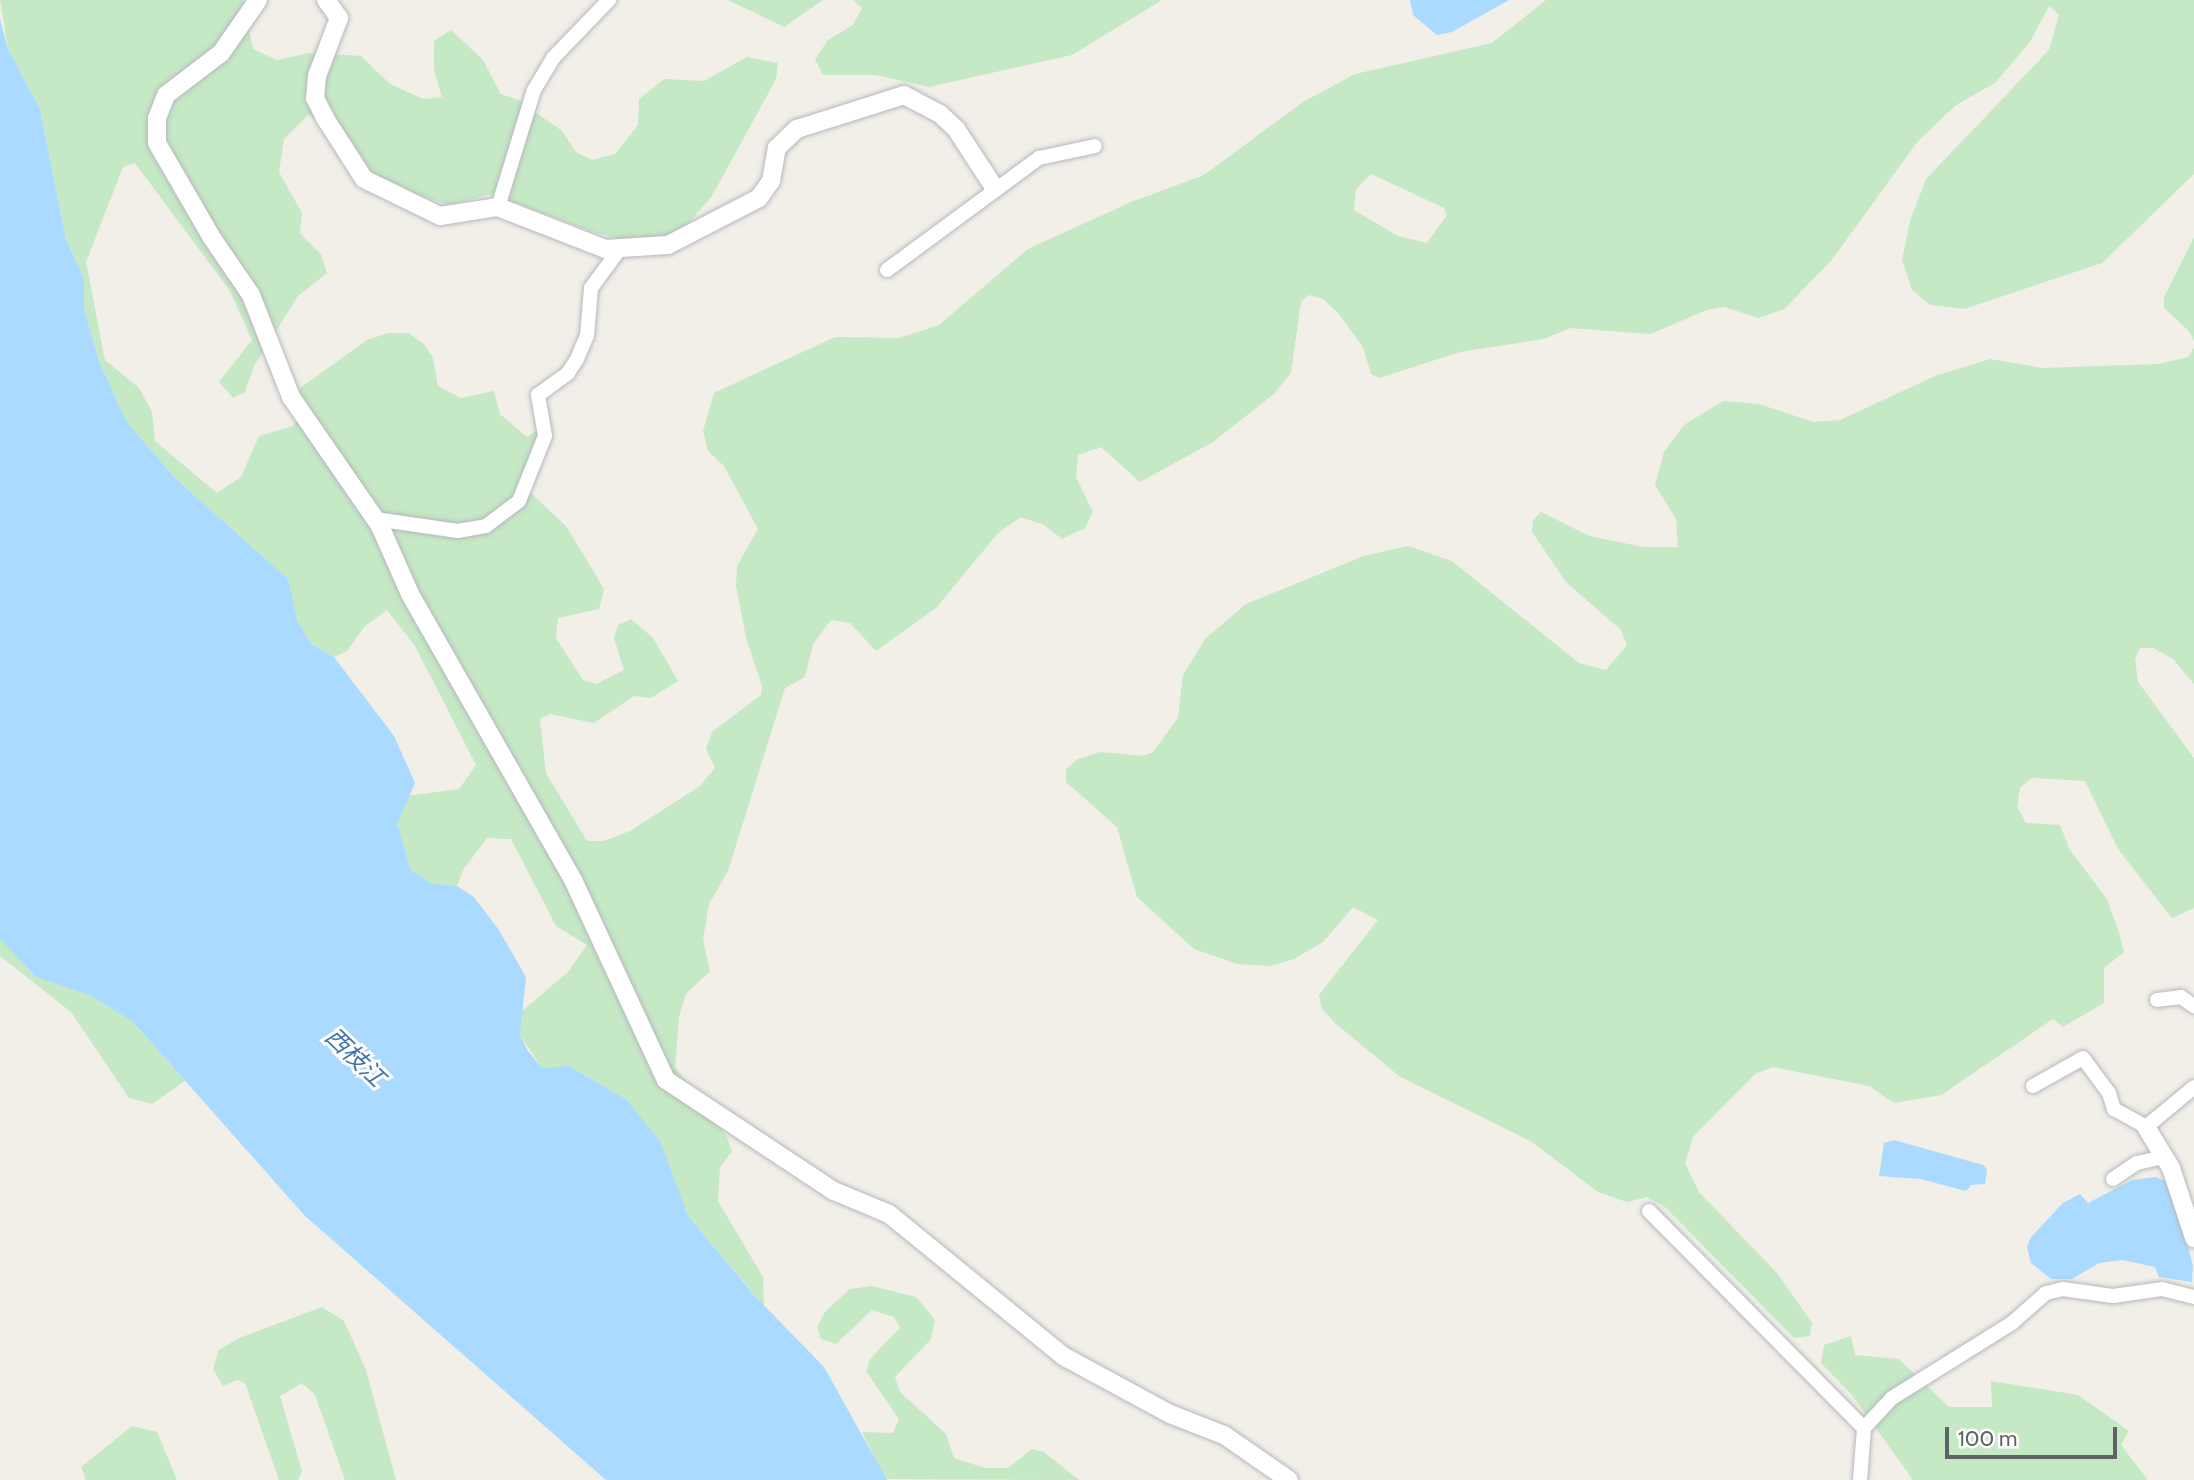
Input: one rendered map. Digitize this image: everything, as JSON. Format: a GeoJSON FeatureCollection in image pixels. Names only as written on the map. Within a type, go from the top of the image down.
{"type":"FeatureCollection","features":[{"type":"Feature","properties":{"kind":"street"},"geometry":{"type":"LineString","coordinates":[[258,0],[221,53],[166,95],[157,118],[157,142],[212,238],[251,295],[291,397],[375,519],[410,594],[574,882],[666,1080],[834,1191],[889,1214],[1063,1356],[1170,1414],[1224,1435],[1289,1480]]}},
{"type":"Feature","properties":{"kind":"street"},"geometry":{"type":"LineString","coordinates":[[326,0],[339,18],[317,76],[315,98],[364,179],[440,216],[498,207],[605,249],[668,245],[759,198],[771,181],[777,148],[785,137],[904,95],[940,114],[956,130],[995,187]]}},
{"type":"Feature","properties":{"kind":"street"},"geometry":{"type":"LineString","coordinates":[[498,207],[534,90],[553,58],[609,0]]}},
{"type":"Feature","properties":{"kind":"street"},"geometry":{"type":"LineString","coordinates":[[887,270],[995,187],[1039,158],[1095,146]]}},
{"type":"Feature","properties":{"kind":"street"},"geometry":{"type":"LineString","coordinates":[[375,519],[458,531],[486,526],[519,501],[545,436],[538,395],[573,366],[587,336],[591,288],[619,250]]}},
{"type":"Feature","properties":{"kind":"street"},"geometry":{"type":"LineString","coordinates":[[2157,1000],[2180,997],[2194,1006]]}},
{"type":"Feature","properties":{"kind":"street"},"geometry":{"type":"LineString","coordinates":[[2033,1086],[2083,1058],[2109,1093],[2114,1109],[2146,1127],[2182,1193],[2194,1238]]}},
{"type":"Feature","properties":{"kind":"street"},"geometry":{"type":"LineString","coordinates":[[2146,1127],[2194,1087]]}},
{"type":"Feature","properties":{"kind":"street"},"geometry":{"type":"LineString","coordinates":[[2113,1178],[2137,1163],[2164,1157]]}},
{"type":"Feature","properties":{"kind":"street"},"geometry":{"type":"LineString","coordinates":[[1649,1211],[1864,1429]]}},
{"type":"Feature","properties":{"kind":"street"},"geometry":{"type":"LineString","coordinates":[[1860,1480],[1864,1429],[1892,1398],[2012,1323],[2046,1293],[2063,1289],[2113,1296],[2162,1289],[2194,1297]]}},
{"type":"Feature","properties":{"kind":"green space"},"geometry":{"type":"Polygon","coordinates":[[[0,0],[243,0],[253,49],[277,60],[309,53],[361,56],[390,84],[423,99],[442,97],[434,70],[434,41],[451,30],[483,60],[501,94],[518,100],[562,131],[576,152],[592,160],[615,154],[638,125],[639,99],[664,79],[704,81],[747,57],[778,63],[776,79],[712,196],[686,226],[666,239],[626,240],[596,233],[491,194],[449,205],[414,194],[371,174],[341,127],[308,115],[284,139],[279,172],[302,213],[300,233],[321,254],[327,273],[298,296],[254,366],[245,392],[233,398],[219,382],[252,340],[230,291],[135,163],[123,167],[86,262],[105,360],[139,388],[152,412],[155,441],[217,493],[241,477],[259,436],[293,426],[298,420],[300,388],[367,340],[388,333],[408,333],[423,343],[433,358],[438,386],[461,398],[494,391],[500,414],[527,437],[540,428],[522,485],[566,526],[604,589],[599,609],[558,618],[556,638],[583,680],[596,684],[624,670],[614,638],[618,625],[631,619],[653,638],[678,681],[651,698],[634,696],[594,723],[550,714],[540,719],[546,773],[587,841],[604,841],[630,831],[700,786],[715,768],[706,748],[712,732],[761,695],[762,686],[746,638],[736,585],[737,566],[758,529],[724,466],[708,451],[703,431],[714,393],[835,337],[899,338],[939,325],[1028,249],[1131,202],[1204,175],[1303,102],[1355,74],[1492,43],[1546,0],[2194,0],[2194,174],[2102,263],[1964,309],[1930,305],[1912,290],[1902,260],[1910,221],[1926,179],[2049,50],[2059,15],[2049,6],[2030,42],[1995,83],[1956,105],[1918,141],[1831,261],[1784,309],[1759,318],[1724,307],[1707,310],[1650,334],[1570,328],[1544,339],[1460,352],[1379,378],[1371,374],[1363,347],[1339,314],[1323,299],[1309,295],[1301,301],[1291,373],[1274,394],[1213,442],[1140,482],[1101,447],[1078,455],[1076,477],[1093,512],[1085,528],[1062,539],[1044,525],[1021,517],[998,533],[936,608],[876,651],[850,623],[831,620],[813,644],[805,677],[785,688],[728,871],[709,904],[703,939],[710,971],[686,994],[679,1017],[675,1067],[727,1137],[732,1151],[720,1167],[718,1201],[763,1277],[764,1306],[688,1216],[673,1180],[626,1099],[569,1066],[542,1068],[520,1035],[522,1011],[568,972],[587,945],[556,926],[511,839],[487,838],[463,870],[457,886],[431,883],[411,870],[397,824],[407,796],[459,789],[476,765],[415,646],[387,610],[364,627],[347,651],[334,657],[311,644],[298,622],[288,579],[175,478],[126,421],[99,361],[84,309],[84,279],[66,239],[40,109],[8,49],[0,0]],[[1371,174],[1356,189],[1354,210],[1398,236],[1427,243],[1447,215],[1444,208],[1371,174]]]}},
{"type":"Feature","properties":{"kind":"green space"},"geometry":{"type":"Polygon","coordinates":[[[728,0],[823,0],[784,27],[728,0]]]}},
{"type":"Feature","properties":{"kind":"green space"},"geometry":{"type":"Polygon","coordinates":[[[853,0],[1162,0],[1072,55],[929,87],[876,75],[823,75],[815,59],[828,40],[853,25],[862,8],[853,0]]]}},
{"type":"Feature","properties":{"kind":"green space"},"geometry":{"type":"Polygon","coordinates":[[[2194,237],[2194,341],[2189,331],[2164,308],[2164,297],[2194,237]]]}},
{"type":"Feature","properties":{"kind":"green space"},"geometry":{"type":"Polygon","coordinates":[[[2194,348],[2194,684],[2173,659],[2153,648],[2140,648],[2135,659],[2138,682],[2194,758],[2194,908],[2172,918],[2118,849],[2085,781],[2032,778],[2020,788],[2017,807],[2026,823],[2060,825],[2070,850],[2107,899],[2119,933],[2124,952],[2104,968],[2104,1003],[2063,1027],[2053,1019],[1941,1095],[1894,1103],[1869,1086],[1773,1067],[1755,1074],[1693,1137],[1685,1163],[1699,1192],[1777,1273],[1812,1323],[1810,1336],[1794,1338],[1665,1207],[1647,1197],[1627,1202],[1598,1192],[1532,1142],[1399,1076],[1335,1023],[1322,1009],[1319,995],[1378,920],[1353,907],[1323,942],[1294,959],[1271,966],[1237,964],[1194,949],[1137,897],[1117,827],[1066,782],[1066,769],[1078,759],[1100,752],[1143,756],[1153,752],[1178,718],[1183,675],[1205,639],[1246,604],[1364,556],[1408,546],[1452,561],[1579,663],[1606,670],[1627,645],[1621,630],[1566,582],[1532,532],[1533,520],[1541,512],[1589,536],[1643,547],[1678,547],[1676,519],[1655,485],[1664,452],[1684,425],[1723,401],[1759,404],[1813,422],[1840,420],[1935,376],[1990,359],[2043,368],[2158,364],[2188,357],[2194,348]]]}},
{"type":"Feature","properties":{"kind":"green space"},"geometry":{"type":"Polygon","coordinates":[[[0,939],[36,977],[91,996],[133,1022],[185,1081],[152,1104],[129,1098],[71,1012],[0,956],[0,939]]]}},
{"type":"Feature","properties":{"kind":"green space"},"geometry":{"type":"Polygon","coordinates":[[[872,1286],[916,1297],[935,1320],[931,1339],[895,1377],[900,1392],[946,1434],[954,1458],[985,1468],[1008,1468],[1032,1449],[1044,1452],[1079,1480],[885,1479],[862,1432],[893,1433],[899,1419],[866,1371],[870,1359],[900,1328],[894,1317],[872,1310],[836,1344],[821,1339],[817,1327],[825,1312],[850,1289],[872,1286]]]}},
{"type":"Feature","properties":{"kind":"green space"},"geometry":{"type":"Polygon","coordinates":[[[322,1307],[344,1321],[366,1370],[396,1480],[345,1480],[315,1395],[302,1383],[280,1396],[302,1471],[298,1480],[279,1480],[245,1383],[237,1380],[223,1386],[213,1369],[219,1350],[237,1339],[322,1307]]]}},
{"type":"Feature","properties":{"kind":"green space"},"geometry":{"type":"Polygon","coordinates":[[[1851,1336],[1855,1355],[1899,1359],[1949,1407],[1992,1407],[1991,1381],[2078,1395],[2129,1431],[2121,1445],[2148,1480],[1913,1480],[1852,1395],[1821,1363],[1824,1345],[1851,1336]]]}},
{"type":"Feature","properties":{"kind":"green space"},"geometry":{"type":"Polygon","coordinates":[[[132,1426],[157,1432],[177,1480],[86,1480],[81,1467],[132,1426]]]}},
{"type":"Feature","properties":{"kind":"water"},"geometry":{"type":"Polygon","coordinates":[[[1410,0],[1509,0],[1452,32],[1437,35],[1413,15],[1410,0]]]}},
{"type":"Feature","properties":{"kind":"water","name":"西枝江"},"geometry":{"type":"Polygon","coordinates":[[[0,19],[8,49],[40,109],[66,239],[84,279],[84,309],[99,361],[126,421],[175,478],[288,579],[298,622],[311,644],[334,657],[394,736],[415,783],[397,824],[411,870],[431,883],[457,886],[474,897],[499,930],[526,977],[520,1035],[528,1051],[542,1068],[569,1066],[626,1099],[660,1141],[688,1216],[755,1296],[824,1367],[887,1480],[606,1480],[305,1216],[133,1022],[91,996],[36,977],[0,939],[0,19]]]}},
{"type":"Feature","properties":{"kind":"water"},"geometry":{"type":"Polygon","coordinates":[[[1894,1140],[1983,1165],[1987,1169],[1985,1184],[1971,1185],[1966,1191],[1920,1179],[1879,1176],[1884,1143],[1894,1140]]]}},
{"type":"Feature","properties":{"kind":"water"},"geometry":{"type":"Polygon","coordinates":[[[2156,1177],[2166,1182],[2181,1219],[2193,1266],[2192,1282],[2159,1277],[2155,1267],[2122,1260],[2099,1263],[2072,1279],[2051,1279],[2031,1263],[2027,1247],[2031,1237],[2063,1203],[2080,1194],[2088,1203],[2132,1180],[2156,1177]]]}}]}
